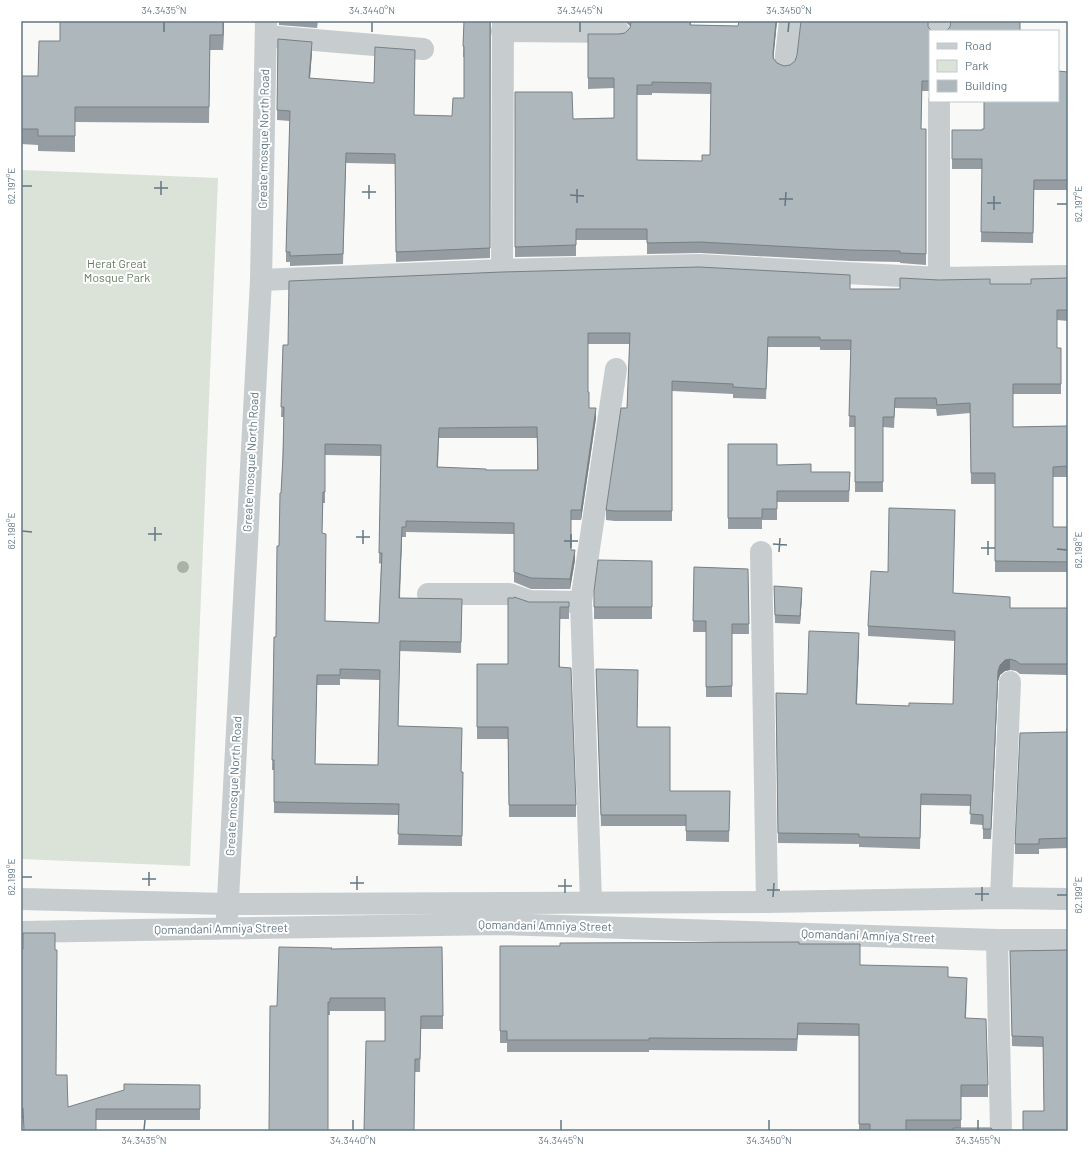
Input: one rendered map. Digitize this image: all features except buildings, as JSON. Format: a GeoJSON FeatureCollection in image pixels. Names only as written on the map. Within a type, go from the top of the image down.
{"type":"FeatureCollection","features":[{"type":"Feature","properties":{"kind":"street"},"geometry":{"type":"LineString","coordinates":[[785,64],[790,21]]}},
{"type":"Feature","properties":{"kind":"street"},"geometry":{"type":"LineString","coordinates":[[502,270],[503,26],[618,32]]}},
{"type":"Feature","properties":{"kind":"street"},"geometry":{"type":"LineString","coordinates":[[266,29],[423,49]]}},
{"type":"Feature","properties":{"kind":"street","name":"Greate mosque North Road"},"geometry":{"type":"LineString","coordinates":[[226,929],[261,280],[266,29]]}},
{"type":"Feature","properties":{"kind":"street"},"geometry":{"type":"LineString","coordinates":[[939,102],[939,278]]}},
{"type":"Feature","properties":{"kind":"street"},"geometry":{"type":"LineString","coordinates":[[261,280],[502,270],[699,265],[939,278],[1068,276]]}},
{"type":"Feature","properties":{"kind":"street"},"geometry":{"type":"LineString","coordinates":[[591,902],[581,602],[616,369]]}},
{"type":"Feature","properties":{"kind":"street"},"geometry":{"type":"LineString","coordinates":[[761,552],[767,902]]}},
{"type":"Feature","properties":{"kind":"street"},"geometry":{"type":"LineString","coordinates":[[428,594],[509,594],[529,601],[581,602]]}},
{"type":"Feature","properties":{"kind":"street"},"geometry":{"type":"LineString","coordinates":[[1001,898],[1010,682]]}},
{"type":"Feature","properties":{"kind":"street","name":"Qomandani Amniya Street"},"geometry":{"type":"LineString","coordinates":[[21,899],[228,904],[767,902],[1001,898],[1068,899]]}},
{"type":"Feature","properties":{"kind":"street","name":"Qomandani Amniya Street"},"geometry":{"type":"LineString","coordinates":[[21,932],[500,924],[997,940],[1068,940]]}},
{"type":"Feature","properties":{"kind":"street"},"geometry":{"type":"LineString","coordinates":[[997,940],[1001,1131]]}},
{"type":"Feature","properties":{"kind":"green space","name":"Herat Great Mosque Park"},"geometry":{"type":"Polygon","coordinates":[[[21,170],[218,178],[190,866],[21,859],[21,170]]]}}]}
